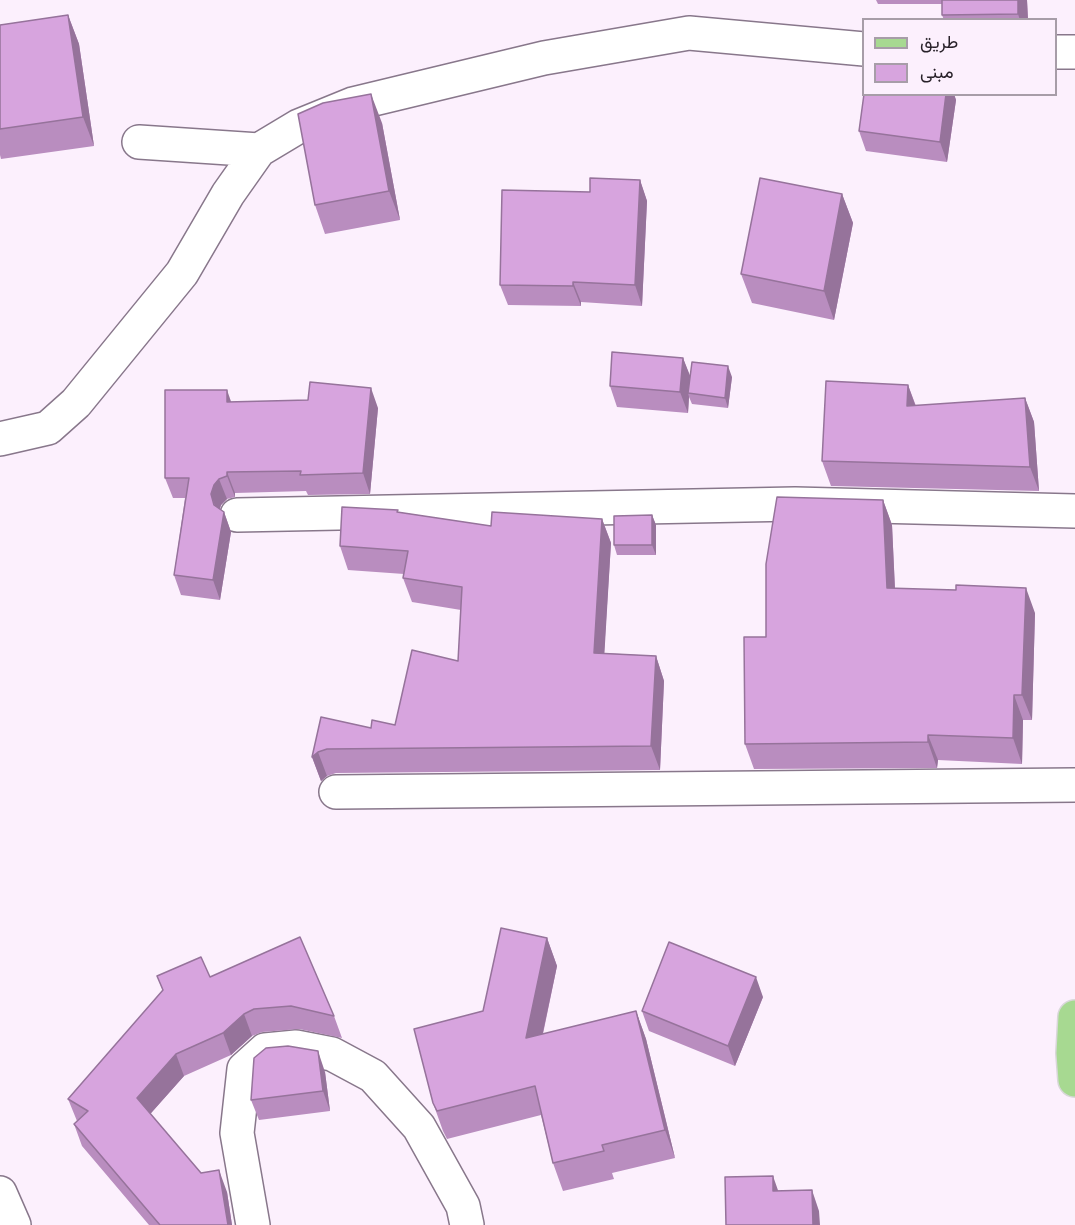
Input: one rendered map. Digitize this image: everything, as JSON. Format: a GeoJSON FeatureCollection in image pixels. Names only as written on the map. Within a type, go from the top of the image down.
{"type":"FeatureCollection","features":[{"type":"Feature","properties":{"kind":"main road"},"geometry":{"type":"LineString","coordinates":[[1075,1017],[1073,1053],[1075,1080]]}},
{"type":"Feature","properties":{"kind":"street"},"geometry":{"type":"LineString","coordinates":[[0,439],[48,428],[76,403],[182,273],[228,194],[259,150],[299,126],[353,104],[544,58],[688,33],[862,49]]}},
{"type":"Feature","properties":{"kind":"street"},"geometry":{"type":"LineString","coordinates":[[1057,52],[1075,52]]}},
{"type":"Feature","properties":{"kind":"street"},"geometry":{"type":"LineString","coordinates":[[139,142],[259,150]]}},
{"type":"Feature","properties":{"kind":"street"},"geometry":{"type":"LineString","coordinates":[[237,515],[795,504],[1075,511]]}},
{"type":"Feature","properties":{"kind":"street"},"geometry":{"type":"LineString","coordinates":[[336,792],[1075,785]]}},
{"type":"Feature","properties":{"kind":"street"},"geometry":{"type":"LineString","coordinates":[[252,1225],[237,1133],[244,1069],[265,1050],[296,1047],[332,1054],[373,1076],[420,1127],[463,1206],[467,1225]]}},
{"type":"Feature","properties":{"kind":"street"},"geometry":{"type":"LineString","coordinates":[[0,1193],[14,1225]]}},
{"type":"Feature","properties":{"kind":"building"},"geometry":{"type":"Polygon","coordinates":[[[942,0],[1018,0],[1018,14],[942,15],[942,0]]]}},
{"type":"Feature","properties":{"kind":"building"},"geometry":{"type":"Polygon","coordinates":[[[68,15],[83,117],[0,129],[0,25],[68,15]]]}},
{"type":"Feature","properties":{"kind":"building"},"geometry":{"type":"Polygon","coordinates":[[[371,94],[389,191],[315,205],[298,114],[323,103],[371,94]]]}},
{"type":"Feature","properties":{"kind":"building"},"geometry":{"type":"Polygon","coordinates":[[[864,96],[946,96],[940,142],[859,131],[864,96]]]}},
{"type":"Feature","properties":{"kind":"building"},"geometry":{"type":"Polygon","coordinates":[[[590,178],[640,180],[635,285],[573,282],[573,286],[500,285],[502,190],[590,192],[590,178]]]}},
{"type":"Feature","properties":{"kind":"building"},"geometry":{"type":"Polygon","coordinates":[[[760,178],[842,194],[824,291],[741,274],[760,178]]]}},
{"type":"Feature","properties":{"kind":"building"},"geometry":{"type":"Polygon","coordinates":[[[612,352],[683,358],[680,392],[610,386],[612,352]]]}},
{"type":"Feature","properties":{"kind":"building"},"geometry":{"type":"Polygon","coordinates":[[[692,362],[728,366],[725,398],[688,393],[692,362]]]}},
{"type":"Feature","properties":{"kind":"building"},"geometry":{"type":"Polygon","coordinates":[[[826,381],[908,385],[907,406],[1025,398],[1030,467],[822,461],[826,381]]]}},
{"type":"Feature","properties":{"kind":"building"},"geometry":{"type":"Polygon","coordinates":[[[310,382],[371,388],[363,473],[300,475],[301,471],[227,472],[227,476],[219,479],[214,485],[211,494],[214,505],[224,512],[213,580],[174,575],[189,478],[165,478],[165,390],[227,390],[227,402],[308,400],[310,382]]]}},
{"type":"Feature","properties":{"kind":"building"},"geometry":{"type":"Polygon","coordinates":[[[777,497],[883,500],[887,588],[956,590],[956,585],[1026,588],[1022,695],[1014,695],[1013,738],[928,735],[928,742],[745,744],[744,637],[766,637],[766,564],[777,497]]]}},
{"type":"Feature","properties":{"kind":"building"},"geometry":{"type":"Polygon","coordinates":[[[342,507],[398,510],[397,512],[491,526],[492,512],[602,519],[594,653],[656,656],[651,746],[327,749],[312,757],[321,717],[371,728],[372,720],[395,725],[412,650],[458,661],[462,587],[403,578],[408,551],[340,546],[342,507]]]}},
{"type":"Feature","properties":{"kind":"building"},"geometry":{"type":"Polygon","coordinates":[[[652,515],[652,545],[614,545],[614,516],[652,515]]]}},
{"type":"Feature","properties":{"kind":"building"},"geometry":{"type":"Polygon","coordinates":[[[501,928],[547,938],[526,1038],[636,1011],[665,1130],[602,1145],[604,1151],[553,1163],[535,1086],[437,1111],[414,1029],[483,1011],[501,928]]]}},
{"type":"Feature","properties":{"kind":"building"},"geometry":{"type":"Polygon","coordinates":[[[300,937],[334,1016],[291,1006],[254,1009],[244,1014],[223,1033],[176,1054],[137,1098],[201,1173],[219,1170],[228,1225],[160,1225],[74,1124],[88,1111],[68,1099],[163,990],[157,976],[201,957],[210,977],[300,937]]]}},
{"type":"Feature","properties":{"kind":"building"},"geometry":{"type":"Polygon","coordinates":[[[669,942],[756,977],[728,1046],[642,1011],[669,942]]]}},
{"type":"Feature","properties":{"kind":"building"},"geometry":{"type":"Polygon","coordinates":[[[288,1046],[318,1051],[323,1091],[251,1100],[254,1058],[266,1048],[288,1046]]]}},
{"type":"Feature","properties":{"kind":"building"},"geometry":{"type":"Polygon","coordinates":[[[773,1176],[773,1191],[812,1190],[813,1225],[726,1225],[725,1177],[773,1176]]]}}]}
